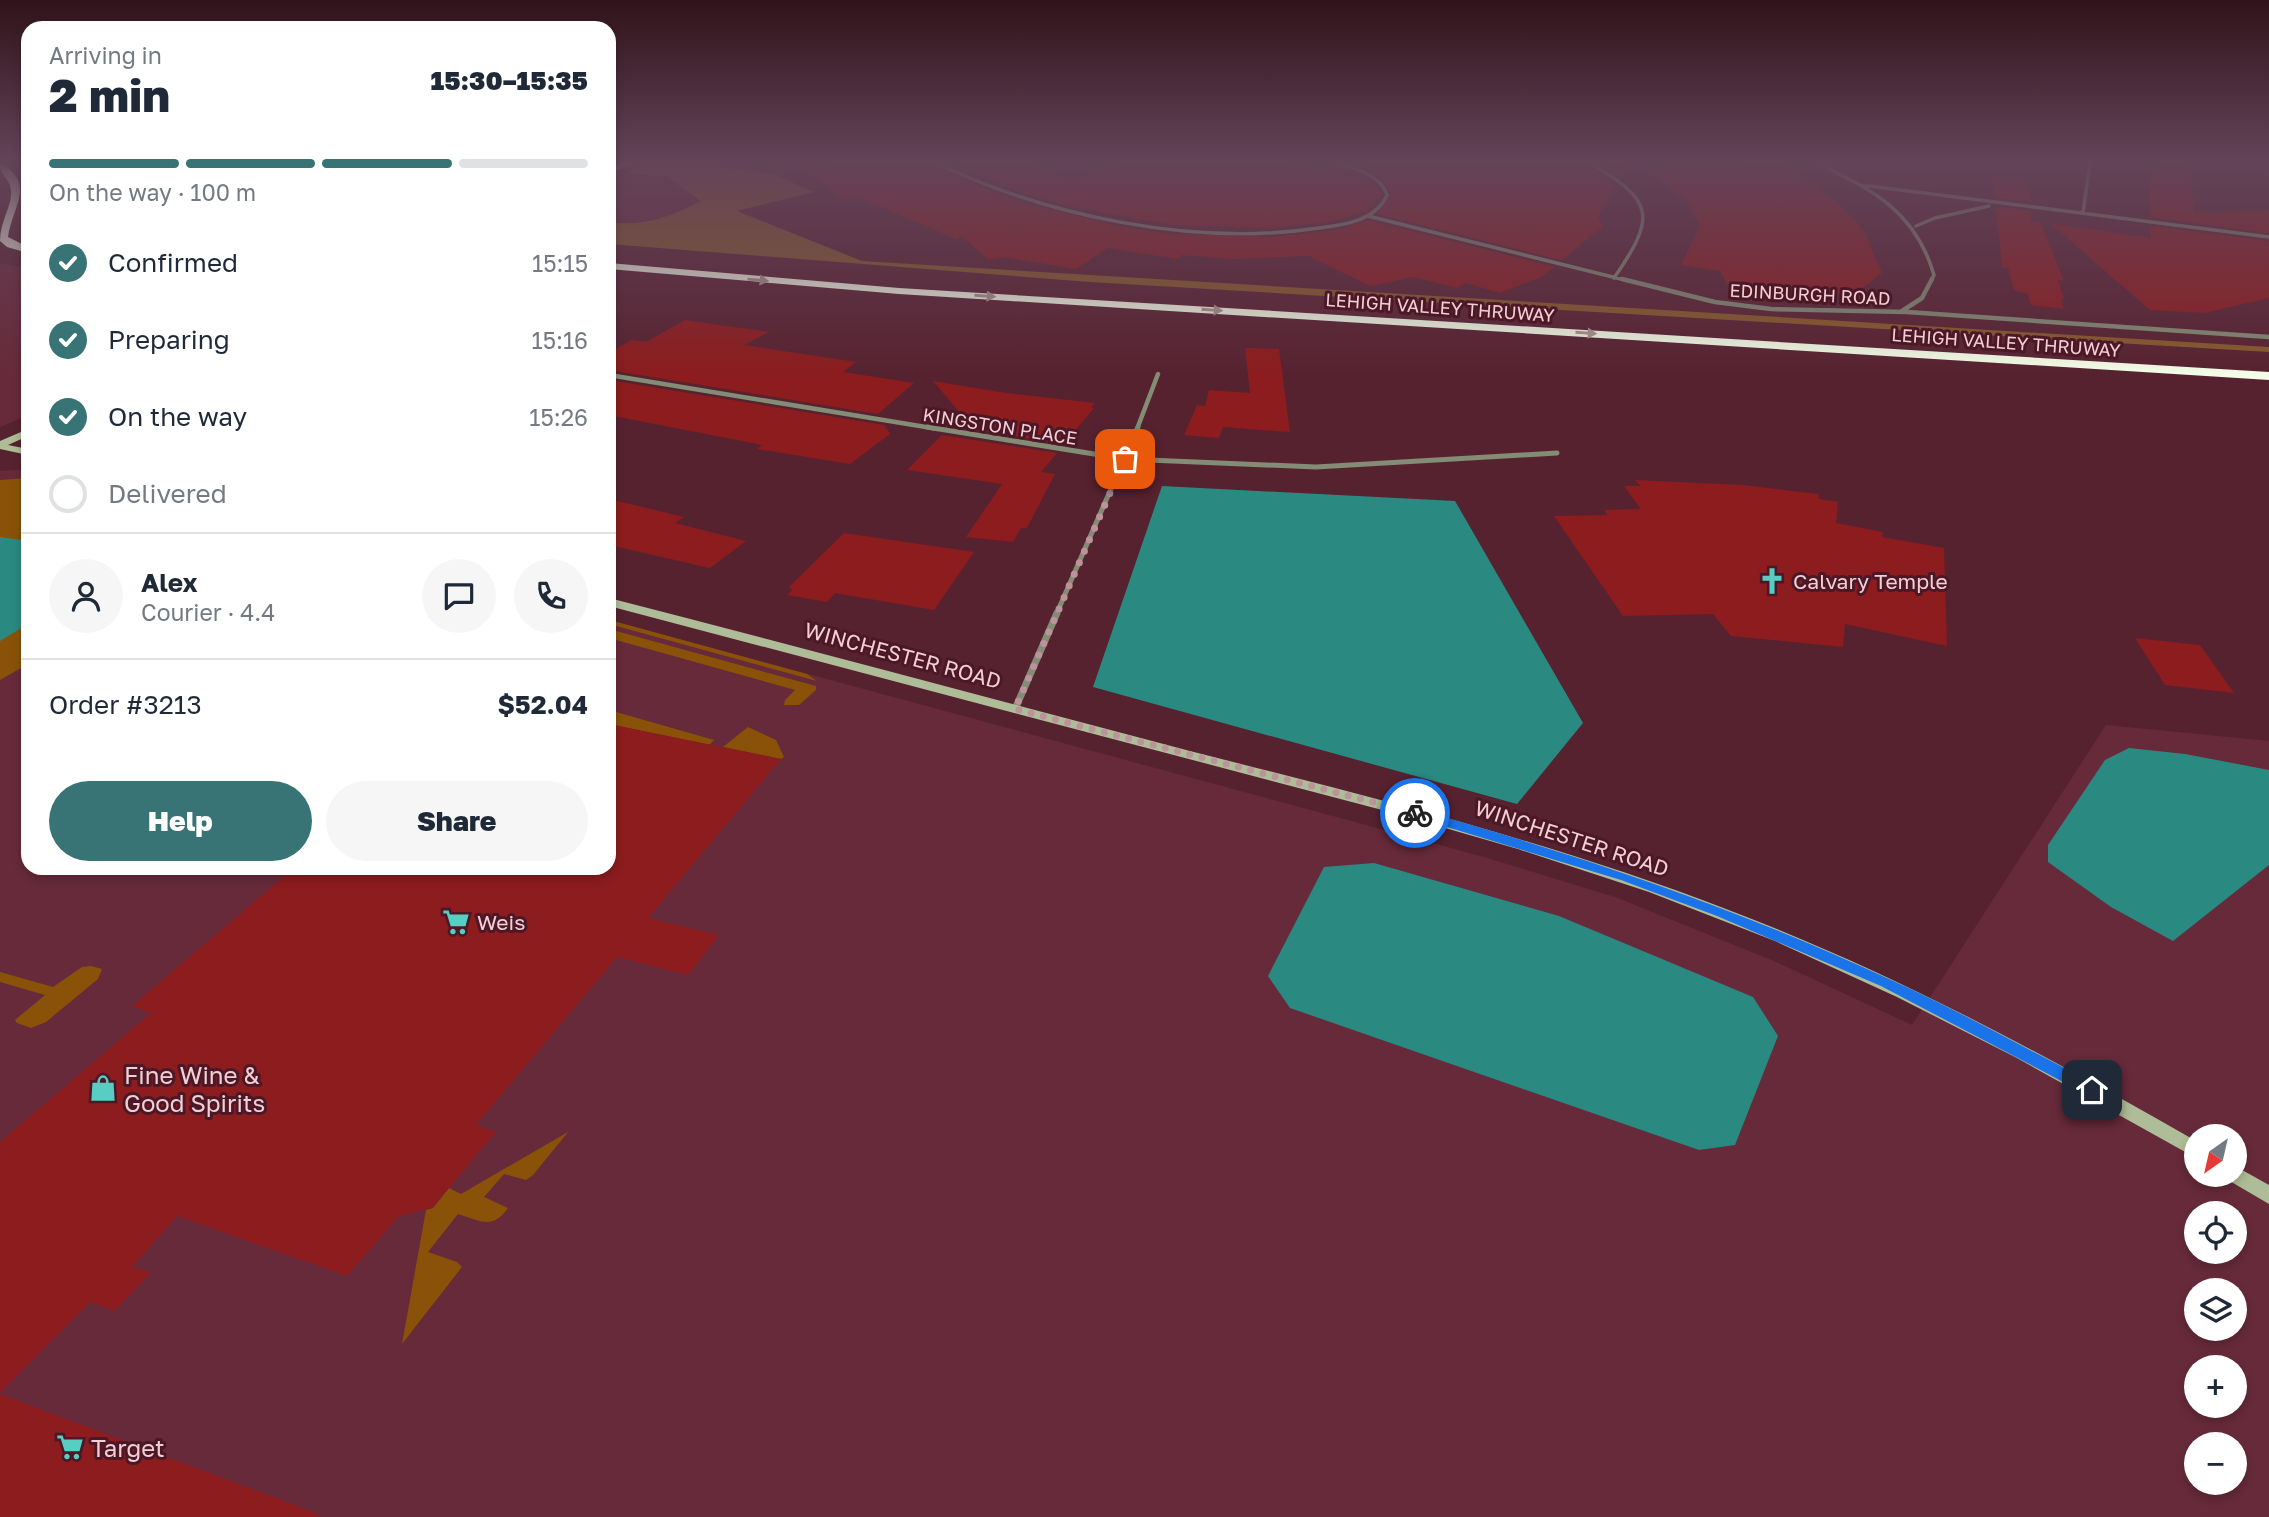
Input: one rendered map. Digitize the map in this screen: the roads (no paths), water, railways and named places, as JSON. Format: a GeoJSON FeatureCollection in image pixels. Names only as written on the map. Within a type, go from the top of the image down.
{"type":"FeatureCollection","features":[{"type":"Feature","properties":{"kind":"highway"},"geometry":{"type":"LineString","coordinates":[[4,233],[3,239],[10,245],[21,248]]}},
{"type":"Feature","properties":{"kind":"highway","name":"LEHIGH VALLEY THRUWAY"},"geometry":{"type":"LineString","coordinates":[[616,254],[841,274],[1437,311]]}},
{"type":"Feature","properties":{"kind":"highway","name":"LEHIGH VALLEY THRUWAY"},"geometry":{"type":"LineString","coordinates":[[616,266],[875,289],[2269,376]]}},
{"type":"Feature","properties":{"kind":"street","name":"EDINBURGH ROAD"},"geometry":{"type":"LineString","coordinates":[[1435,233],[1685,296],[1739,306],[1862,313],[1897,312],[2269,337]]}},
{"type":"Feature","properties":{"kind":"street"},"geometry":{"type":"LineString","coordinates":[[1614,278],[1642,233]]}},
{"type":"Feature","properties":{"kind":"street"},"geometry":{"type":"LineString","coordinates":[[1897,312],[1922,298],[1934,275],[1918,233]]}},
{"type":"Feature","properties":{"kind":"street"},"geometry":{"type":"LineString","coordinates":[[2236,233],[2269,237]]}},
{"type":"Feature","properties":{"kind":"street"},"geometry":{"type":"LineString","coordinates":[[1015,709],[1125,459],[1158,374]]}},
{"type":"Feature","properties":{"kind":"street","name":"KINGSTON PLACE"},"geometry":{"type":"LineString","coordinates":[[616,376],[1125,459],[1316,467],[1557,453]]}},
{"type":"Feature","properties":{"kind":"street"},"geometry":{"type":"LineString","coordinates":[[0,446],[21,436]]}},
{"type":"Feature","properties":{"kind":"street"},"geometry":{"type":"LineString","coordinates":[[0,446],[21,450]]}},
{"type":"Feature","properties":{"kind":"street","name":"WINCHESTER ROAD"},"geometry":{"type":"LineString","coordinates":[[616,604],[1441,820],[1625,877],[1698,904],[1885,983],[1979,1029],[2184,1143]]}},
{"type":"Feature","properties":{"kind":"street"},"geometry":{"type":"LineString","coordinates":[[2247,1181],[2269,1195]]}},
{"type":"Feature","properties":{"kind":"water"},"geometry":{"type":"Polygon","coordinates":[[[1162,486],[1455,501],[1583,723],[1517,804],[1093,687],[1162,486]]]}},
{"type":"Feature","properties":{"kind":"water"},"geometry":{"type":"Polygon","coordinates":[[[0,537],[21,540],[21,628],[0,641],[0,537]]]}},
{"type":"Feature","properties":{"kind":"water"},"geometry":{"type":"Polygon","coordinates":[[[2129,748],[2185,754],[2269,770],[2269,865],[2173,941],[2111,907],[2048,862],[2048,845],[2105,760],[2129,748]]]}},
{"type":"Feature","properties":{"kind":"water"},"geometry":{"type":"Polygon","coordinates":[[[1374,863],[1559,916],[1753,997],[1778,1036],[1735,1145],[1699,1150],[1290,1008],[1268,976],[1324,867],[1374,863]]]}},
{"type":"Feature","properties":{"kind":"place","name":"Calvary Temple"},"geometry":{"type":"Point","coordinates":[1772,581]}},
{"type":"Feature","properties":{"kind":"place","name":"Weis"},"geometry":{"type":"Point","coordinates":[456,922]}},
{"type":"Feature","properties":{"kind":"place","name":"Fine Wine & Good Spirits"},"geometry":{"type":"Point","coordinates":[103,1088]}},
{"type":"Feature","properties":{"kind":"place","name":"Target"},"geometry":{"type":"Point","coordinates":[70,1447]}}]}
